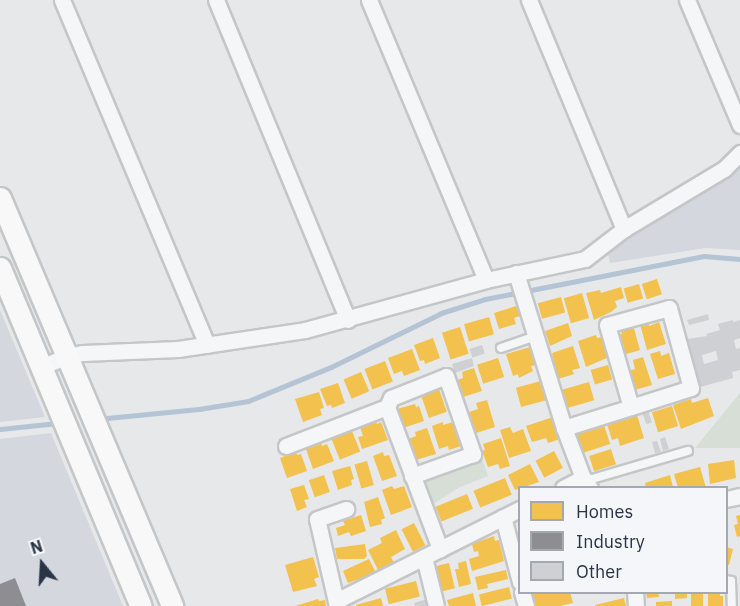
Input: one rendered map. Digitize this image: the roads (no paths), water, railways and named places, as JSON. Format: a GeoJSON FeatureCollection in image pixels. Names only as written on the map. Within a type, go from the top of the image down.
{"type":"FeatureCollection","features":[{"type":"Feature","properties":{"kind":"street"},"geometry":{"type":"LineString","coordinates":[[62,0],[207,345]]}},
{"type":"Feature","properties":{"kind":"street"},"geometry":{"type":"LineString","coordinates":[[216,0],[348,320]]}},
{"type":"Feature","properties":{"kind":"street"},"geometry":{"type":"LineString","coordinates":[[369,0],[486,280]]}},
{"type":"Feature","properties":{"kind":"street"},"geometry":{"type":"LineString","coordinates":[[529,0],[624,229]]}},
{"type":"Feature","properties":{"kind":"street"},"geometry":{"type":"LineString","coordinates":[[687,0],[740,125]]}},
{"type":"Feature","properties":{"kind":"street"},"geometry":{"type":"LineString","coordinates":[[40,367],[67,356],[207,345],[304,330],[348,320],[486,280],[518,277],[585,259],[624,229],[724,169],[740,153]]}},
{"type":"Feature","properties":{"kind":"street"},"geometry":{"type":"LineString","coordinates":[[0,198],[172,606]]}},
{"type":"Feature","properties":{"kind":"street"},"geometry":{"type":"LineString","coordinates":[[0,268],[141,606]]}},
{"type":"Feature","properties":{"kind":"street"},"geometry":{"type":"LineString","coordinates":[[518,277],[564,428],[586,483]]}},
{"type":"Feature","properties":{"kind":"street"},"geometry":{"type":"LineString","coordinates":[[564,428],[631,407],[691,388],[669,308],[607,325],[631,407]]}},
{"type":"Feature","properties":{"kind":"street"},"geometry":{"type":"LineString","coordinates":[[412,476],[473,454],[446,376],[391,398],[387,407],[412,476],[440,549]]}},
{"type":"Feature","properties":{"kind":"street"},"geometry":{"type":"LineString","coordinates":[[286,446],[387,407]]}},
{"type":"Feature","properties":{"kind":"street"},"geometry":{"type":"LineString","coordinates":[[346,509],[316,519],[336,604],[518,510]]}},
{"type":"Feature","properties":{"kind":"street"},"geometry":{"type":"LineString","coordinates":[[503,517],[518,578]]}},
{"type":"Feature","properties":{"kind":"street"},"geometry":{"type":"LineString","coordinates":[[424,557],[436,606]]}},
{"type":"Feature","properties":{"kind":"lane"},"geometry":{"type":"LineString","coordinates":[[501,348],[536,336]]}},
{"type":"Feature","properties":{"kind":"lane"},"geometry":{"type":"LineString","coordinates":[[586,483],[592,479],[687,451]]}},
{"type":"Feature","properties":{"kind":"lane"},"geometry":{"type":"LineString","coordinates":[[728,580],[731,581],[732,606]]}},
{"type":"Feature","properties":{"kind":"waterway"},"geometry":{"type":"LineString","coordinates":[[97,419],[199,409],[248,401],[331,367],[441,313],[485,299],[704,256],[740,259]]}},
{"type":"Feature","properties":{"kind":"waterway"},"geometry":{"type":"LineString","coordinates":[[0,429],[58,423]]}}]}
